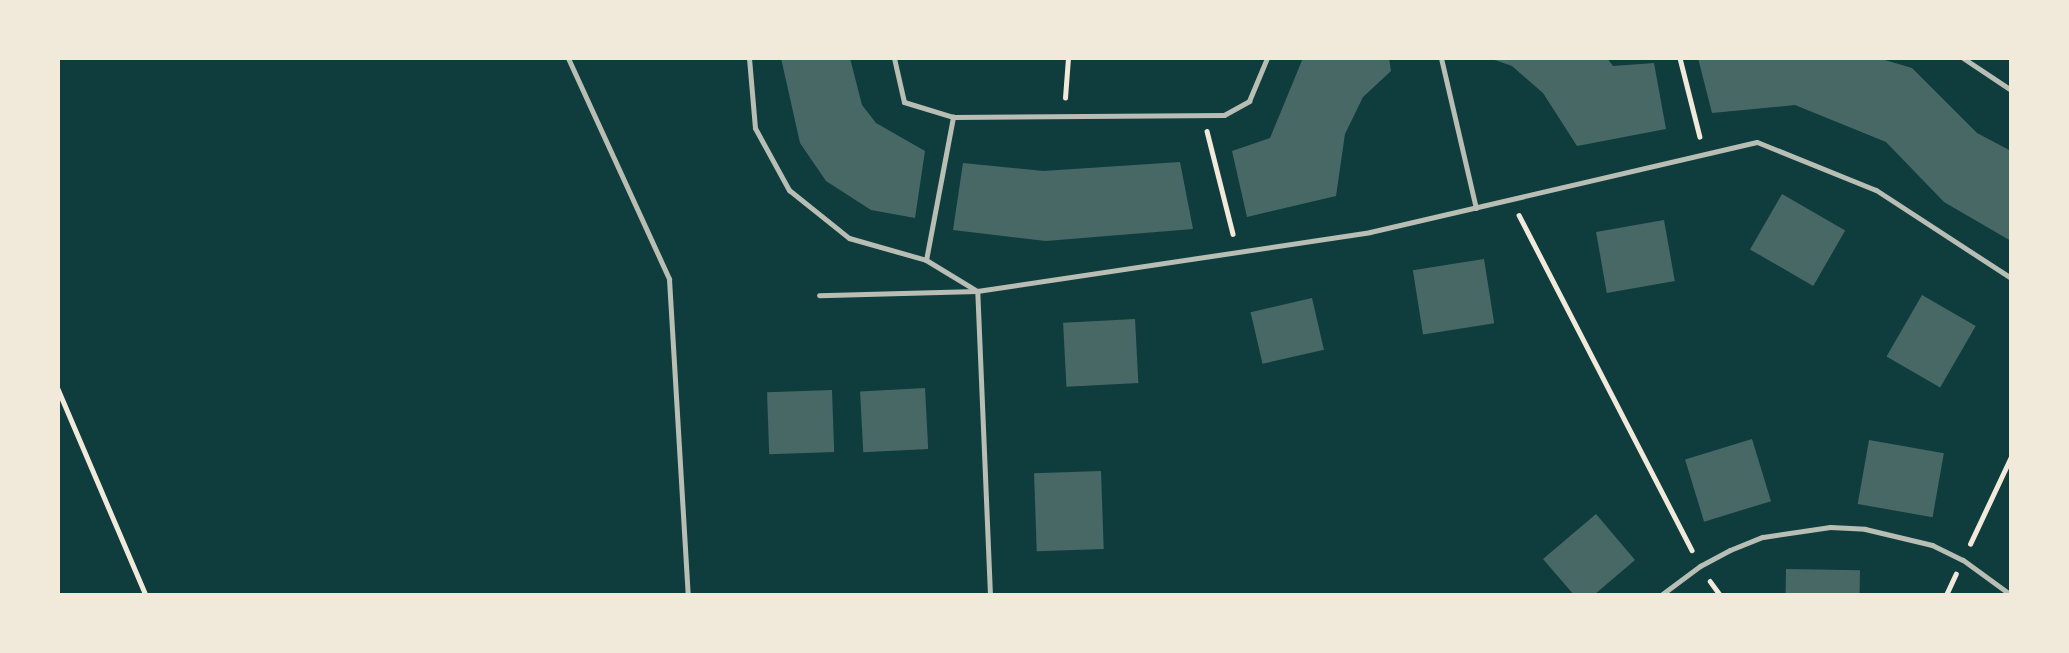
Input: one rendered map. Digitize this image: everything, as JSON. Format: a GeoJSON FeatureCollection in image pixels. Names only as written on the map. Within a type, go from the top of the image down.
{"type":"FeatureCollection","features":[{"type":"Feature","properties":{"kind":"lane"},"geometry":{"type":"LineString","coordinates":[[568,58],[669,279],[688,595]]}},
{"type":"Feature","properties":{"kind":"lane"},"geometry":{"type":"LineString","coordinates":[[749,58],[755,128],[789,190],[849,238],[926,260],[977,291]]}},
{"type":"Feature","properties":{"kind":"lane"},"geometry":{"type":"LineString","coordinates":[[894,58],[904,102],[953,117],[1223,114],[1249,101],[1267,58]]}},
{"type":"Feature","properties":{"kind":"lane"},"geometry":{"type":"LineString","coordinates":[[1441,58],[1476,208]]}},
{"type":"Feature","properties":{"kind":"lane"},"geometry":{"type":"LineString","coordinates":[[1962,58],[2011,90]]}},
{"type":"Feature","properties":{"kind":"lane"},"geometry":{"type":"LineString","coordinates":[[926,260],[953,117]]}},
{"type":"Feature","properties":{"kind":"lane"},"geometry":{"type":"LineString","coordinates":[[819,295],[977,291],[1370,232],[1757,142],[1876,190],[2011,278]]}},
{"type":"Feature","properties":{"kind":"lane"},"geometry":{"type":"LineString","coordinates":[[977,291],[990,595]]}},
{"type":"Feature","properties":{"kind":"lane"},"geometry":{"type":"LineString","coordinates":[[1661,595],[1700,566],[1763,537],[1830,527],[1899,535],[1963,560],[2011,595]]}},
{"type":"Feature","properties":{"kind":"path"},"geometry":{"type":"LineString","coordinates":[[1063,116],[1068,58]]}},
{"type":"Feature","properties":{"kind":"path"},"geometry":{"type":"LineString","coordinates":[[1680,58],[1705,155]]}},
{"type":"Feature","properties":{"kind":"path"},"geometry":{"type":"LineString","coordinates":[[1203,114],[1238,252]]}},
{"type":"Feature","properties":{"kind":"path"},"geometry":{"type":"LineString","coordinates":[[1511,200],[1700,566],[1720,595]]}},
{"type":"Feature","properties":{"kind":"path"},"geometry":{"type":"LineString","coordinates":[[58,389],[146,595]]}},
{"type":"Feature","properties":{"kind":"path"},"geometry":{"type":"LineString","coordinates":[[1945,595],[2011,457]]}},
{"type":"Feature","properties":{"kind":"building"},"geometry":{"type":"Polygon","coordinates":[[[781,58],[850,58],[862,105],[876,123],[925,151],[915,218],[871,210],[826,181],[800,143],[781,58]]]}},
{"type":"Feature","properties":{"kind":"building"},"geometry":{"type":"Polygon","coordinates":[[[1303,58],[1389,58],[1391,71],[1363,97],[1345,134],[1336,196],[1247,217],[1232,151],[1270,138],[1303,58]]]}},
{"type":"Feature","properties":{"kind":"building"},"geometry":{"type":"Polygon","coordinates":[[[1489,58],[1607,58],[1613,66],[1654,63],[1666,129],[1577,146],[1543,93],[1512,66],[1489,58]]]}},
{"type":"Feature","properties":{"kind":"building"},"geometry":{"type":"Polygon","coordinates":[[[1698,58],[1878,58],[1912,68],[1977,133],[2011,151],[2011,241],[1944,202],[1886,142],[1795,105],[1712,113],[1698,58]]]}},
{"type":"Feature","properties":{"kind":"building"},"geometry":{"type":"Polygon","coordinates":[[[1180,162],[1193,229],[1046,241],[953,230],[963,163],[1043,171],[1180,162]]]}},
{"type":"Feature","properties":{"kind":"building"},"geometry":{"type":"Polygon","coordinates":[[[1782,194],[1845,230],[1813,286],[1750,249],[1782,194]]]}},
{"type":"Feature","properties":{"kind":"building"},"geometry":{"type":"Polygon","coordinates":[[[1664,220],[1675,281],[1607,293],[1596,232],[1664,220]]]}},
{"type":"Feature","properties":{"kind":"building"},"geometry":{"type":"Polygon","coordinates":[[[1484,259],[1494,323],[1423,334],[1413,270],[1484,259]]]}},
{"type":"Feature","properties":{"kind":"building"},"geometry":{"type":"Polygon","coordinates":[[[1922,295],[1976,326],[1940,387],[1886,356],[1922,295]]]}},
{"type":"Feature","properties":{"kind":"building"},"geometry":{"type":"Polygon","coordinates":[[[1312,298],[1324,350],[1263,364],[1251,312],[1312,298]]]}},
{"type":"Feature","properties":{"kind":"building"},"geometry":{"type":"Polygon","coordinates":[[[1135,319],[1138,383],[1066,387],[1063,323],[1135,319]]]}},
{"type":"Feature","properties":{"kind":"building"},"geometry":{"type":"Polygon","coordinates":[[[925,388],[928,449],[863,452],[860,391],[925,388]]]}},
{"type":"Feature","properties":{"kind":"building"},"geometry":{"type":"Polygon","coordinates":[[[832,390],[834,452],[769,454],[767,392],[832,390]]]}},
{"type":"Feature","properties":{"kind":"building"},"geometry":{"type":"Polygon","coordinates":[[[1752,439],[1771,501],[1704,522],[1685,459],[1752,439]]]}},
{"type":"Feature","properties":{"kind":"building"},"geometry":{"type":"Polygon","coordinates":[[[1869,440],[1944,453],[1933,517],[1858,504],[1869,440]]]}},
{"type":"Feature","properties":{"kind":"building"},"geometry":{"type":"Polygon","coordinates":[[[1101,471],[1104,549],[1037,551],[1034,473],[1101,471]]]}},
{"type":"Feature","properties":{"kind":"building"},"geometry":{"type":"Polygon","coordinates":[[[1596,514],[1635,560],[1594,595],[1574,595],[1543,559],[1596,514]]]}},
{"type":"Feature","properties":{"kind":"building"},"geometry":{"type":"Polygon","coordinates":[[[1786,569],[1860,570],[1860,595],[1786,595],[1786,569]]]}}]}
